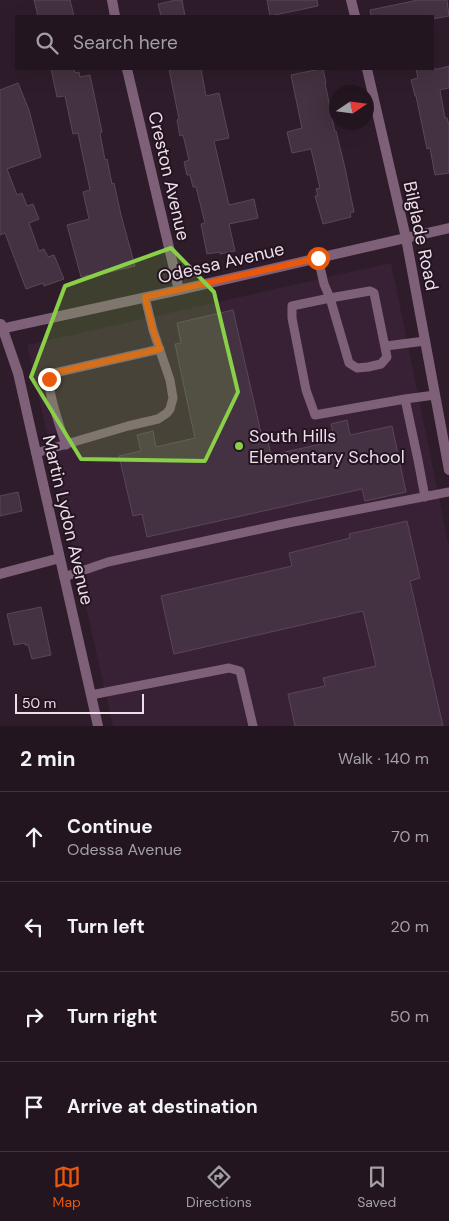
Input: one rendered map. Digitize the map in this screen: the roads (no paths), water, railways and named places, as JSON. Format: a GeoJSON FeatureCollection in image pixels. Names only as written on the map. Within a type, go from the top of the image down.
{"type":"FeatureCollection","features":[{"type":"Feature","properties":{"kind":"street"},"geometry":{"type":"LineString","coordinates":[[112,0],[115,15]]}},
{"type":"Feature","properties":{"kind":"street"},"geometry":{"type":"LineString","coordinates":[[351,0],[355,15]]}},
{"type":"Feature","properties":{"kind":"street","name":"Creston Avenue"},"geometry":{"type":"LineString","coordinates":[[127,70],[178,290]]}},
{"type":"Feature","properties":{"kind":"street","name":"Bilglade Road"},"geometry":{"type":"LineString","coordinates":[[367,70],[406,238],[449,470]]}},
{"type":"Feature","properties":{"kind":"street","name":"Odessa Avenue"},"geometry":{"type":"LineString","coordinates":[[1,326],[178,290],[449,228]]}},
{"type":"Feature","properties":{"kind":"street","name":"Martin Lydon Avenue"},"geometry":{"type":"LineString","coordinates":[[1,326],[18,373],[98,726]]}},
{"type":"Feature","properties":{"kind":"street"},"geometry":{"type":"LineString","coordinates":[[0,574],[60,558]]}},
{"type":"Feature","properties":{"kind":"lane"},"geometry":{"type":"LineString","coordinates":[[318,258],[324,284],[330,298],[349,363],[357,368],[368,367],[381,364],[387,357],[374,293],[370,290],[330,298],[292,306],[292,318],[306,390],[314,415],[435,395]]}},
{"type":"Feature","properties":{"kind":"lane"},"geometry":{"type":"LineString","coordinates":[[36,453],[158,419],[170,409],[173,398],[170,380],[153,330],[145,297]]}},
{"type":"Feature","properties":{"kind":"lane"},"geometry":{"type":"LineString","coordinates":[[386,346],[425,341]]}},
{"type":"Feature","properties":{"kind":"lane"},"geometry":{"type":"LineString","coordinates":[[66,445],[50,393],[50,374],[160,349]]}},
{"type":"Feature","properties":{"kind":"lane"},"geometry":{"type":"LineString","coordinates":[[405,399],[425,497]]}},
{"type":"Feature","properties":{"kind":"lane"},"geometry":{"type":"LineString","coordinates":[[64,577],[108,562],[288,523],[449,492]]}},
{"type":"Feature","properties":{"kind":"lane"},"geometry":{"type":"LineString","coordinates":[[91,695],[229,668],[240,671],[253,726]]}},
{"type":"Feature","properties":{"kind":"place","name":"South Hills Elementary School"},"geometry":{"type":"Point","coordinates":[239,446]}}]}
